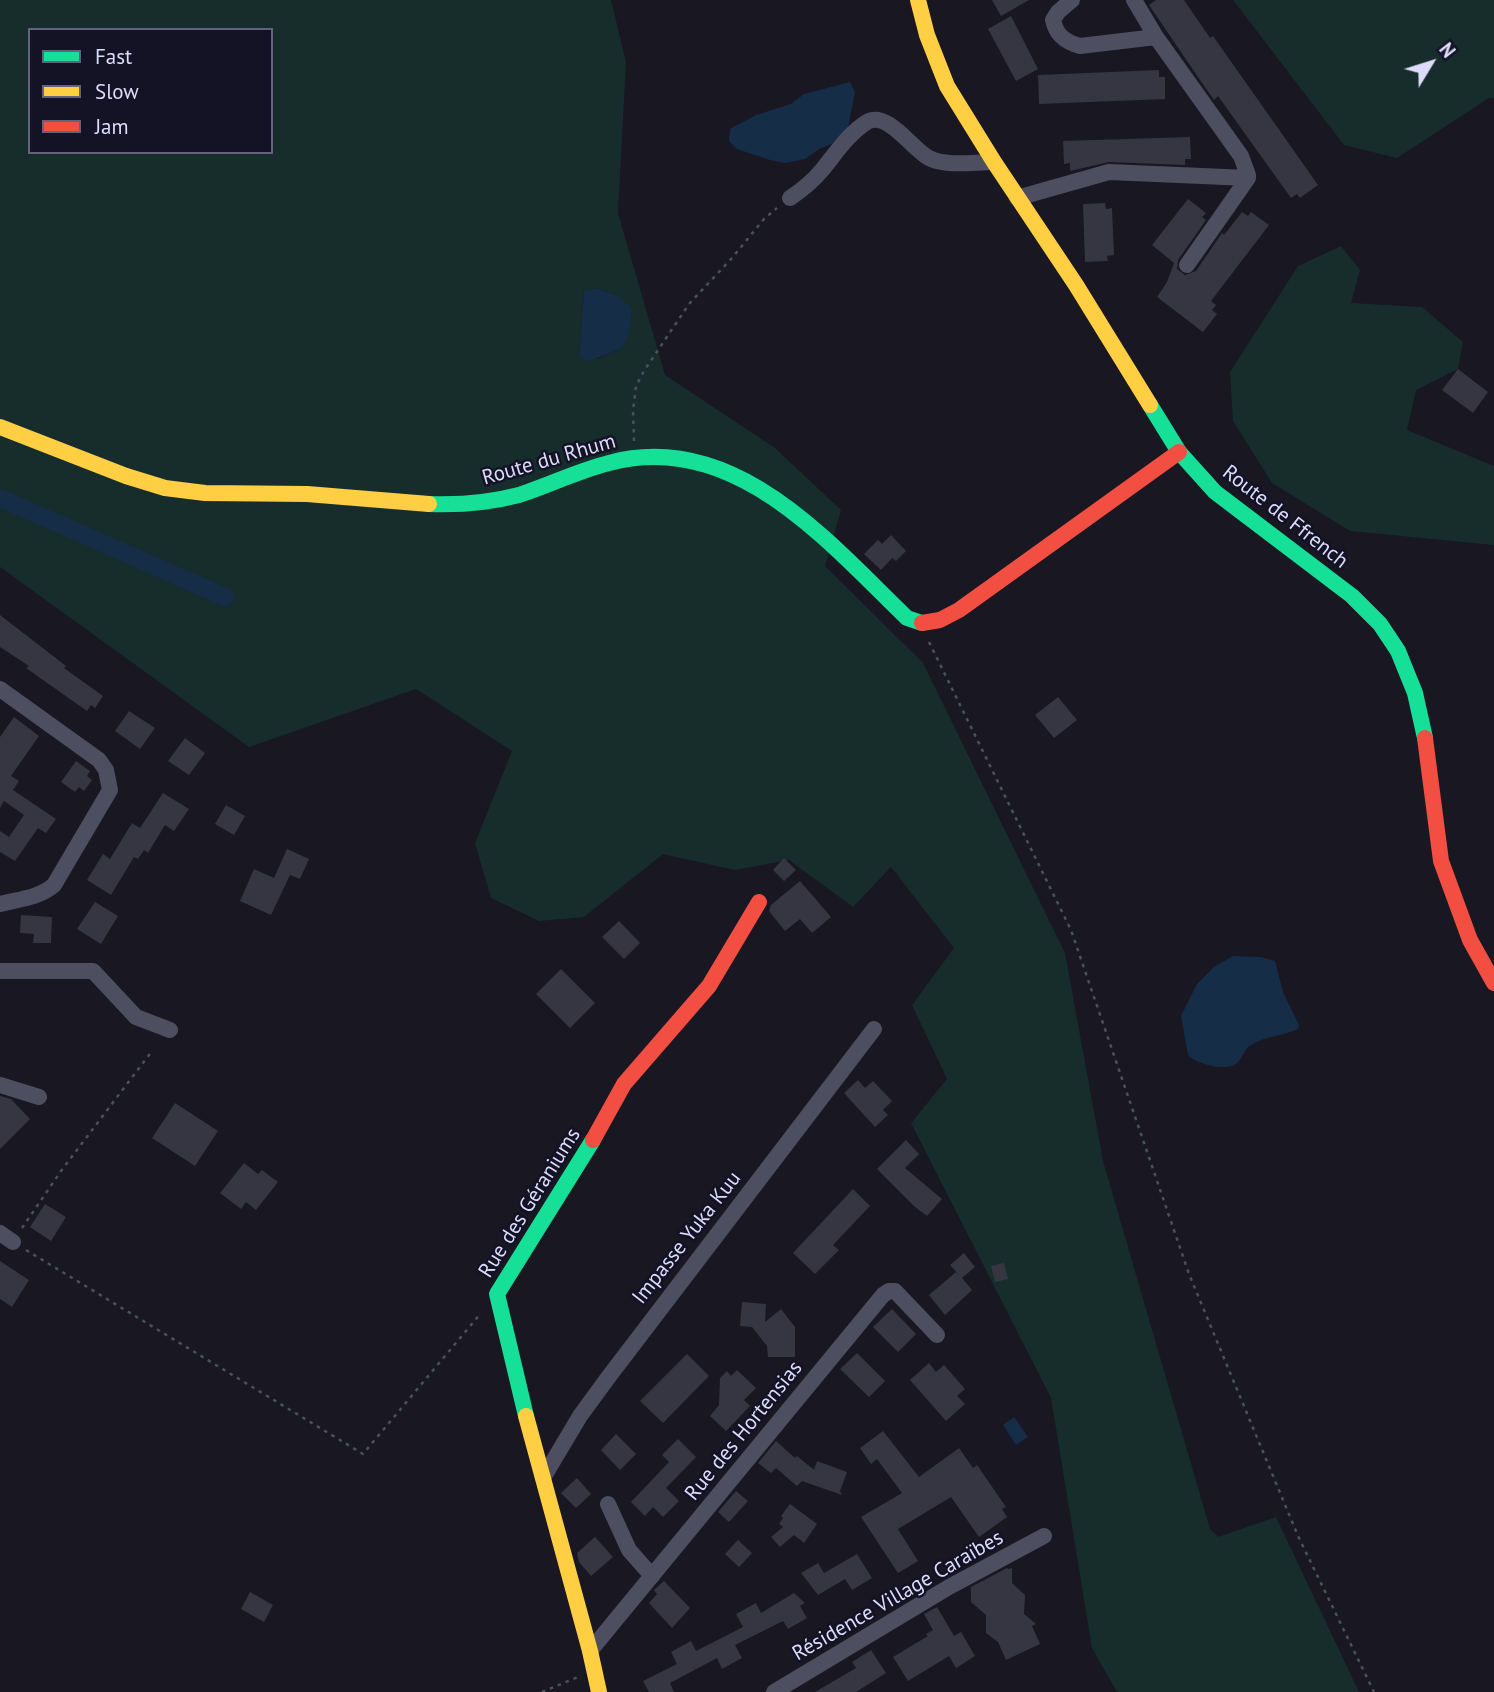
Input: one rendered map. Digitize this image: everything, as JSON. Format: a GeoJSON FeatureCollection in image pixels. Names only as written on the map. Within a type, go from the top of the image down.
{"type":"FeatureCollection","features":[{"type":"Feature","properties":{"kind":"street","name":"Route de Ffrench"},"geometry":{"type":"LineString","coordinates":[[918,0],[927,35],[947,86],[1017,198],[1076,285],[1179,452],[1215,492],[1352,596],[1380,624],[1398,651],[1415,693],[1424,733],[1441,861],[1470,940],[1494,983]]}},
{"type":"Feature","properties":{"kind":"street"},"geometry":{"type":"LineString","coordinates":[[1072,0],[1053,20],[1055,30],[1068,43],[1080,46],[1156,37]]}},
{"type":"Feature","properties":{"kind":"street"},"geometry":{"type":"LineString","coordinates":[[1134,0],[1156,37],[1241,156],[1248,178]]}},
{"type":"Feature","properties":{"kind":"street"},"geometry":{"type":"LineString","coordinates":[[790,198],[822,171],[848,137],[869,120],[878,119],[890,125],[927,157],[940,161],[994,162]]}},
{"type":"Feature","properties":{"kind":"street"},"geometry":{"type":"LineString","coordinates":[[1017,198],[1109,172],[1248,178]]}},
{"type":"Feature","properties":{"kind":"street"},"geometry":{"type":"LineString","coordinates":[[1188,265],[1248,178]]}},
{"type":"Feature","properties":{"kind":"street","name":"Route du Rhum"},"geometry":{"type":"LineString","coordinates":[[0,427],[144,482],[197,494],[303,494],[450,505],[476,503],[518,494],[610,462],[634,458],[692,461],[734,474],[760,488],[808,525],[907,618],[920,623]]}},
{"type":"Feature","properties":{"kind":"street"},"geometry":{"type":"LineString","coordinates":[[920,623],[937,622],[959,610],[1179,452]]}},
{"type":"Feature","properties":{"kind":"street"},"geometry":{"type":"LineString","coordinates":[[0,904],[36,896],[54,885],[110,790],[106,770],[99,760],[1,692]]}},
{"type":"Feature","properties":{"kind":"street","name":"Rue des Géraniums"},"geometry":{"type":"LineString","coordinates":[[599,1692],[522,1403],[497,1294],[586,1153],[624,1084],[709,986],[759,902]]}},
{"type":"Feature","properties":{"kind":"street"},"geometry":{"type":"LineString","coordinates":[[0,971],[93,971],[136,1017],[170,1030]]}},
{"type":"Feature","properties":{"kind":"street","name":"Impasse Yuka Kuu"},"geometry":{"type":"LineString","coordinates":[[543,1478],[579,1416],[874,1029]]}},
{"type":"Feature","properties":{"kind":"street"},"geometry":{"type":"LineString","coordinates":[[0,1085],[39,1097]]}},
{"type":"Feature","properties":{"kind":"street","name":"Rue des Hortensias"},"geometry":{"type":"LineString","coordinates":[[590,1651],[883,1295],[895,1291],[937,1335]]}},
{"type":"Feature","properties":{"kind":"street"},"geometry":{"type":"LineString","coordinates":[[608,1504],[629,1550],[652,1576]]}},
{"type":"Feature","properties":{"kind":"street","name":"Résidence Village Caraïbes"},"geometry":{"type":"LineString","coordinates":[[774,1692],[949,1587],[1044,1536]]}},
{"type":"Feature","properties":{"kind":"path"},"geometry":{"type":"LineString","coordinates":[[634,458],[633,411],[636,386],[644,371],[689,304],[764,219],[790,198]]}},
{"type":"Feature","properties":{"kind":"path"},"geometry":{"type":"LineString","coordinates":[[920,623],[1071,930],[1189,1274],[1298,1536],[1374,1692]]}},
{"type":"Feature","properties":{"kind":"path"},"geometry":{"type":"LineString","coordinates":[[152,1051],[7,1238],[363,1454],[497,1294]]}},
{"type":"Feature","properties":{"kind":"path"},"geometry":{"type":"LineString","coordinates":[[542,1692],[594,1670]]}},
{"type":"Feature","properties":{"kind":"green space"},"geometry":{"type":"Polygon","coordinates":[[[0,0],[611,0],[626,62],[618,213],[665,375],[775,448],[841,510],[825,566],[923,663],[1065,953],[1103,1161],[1210,1529],[1218,1537],[1276,1517],[1359,1692],[1117,1692],[1092,1648],[1051,1398],[911,1123],[947,1079],[912,1005],[954,948],[891,867],[853,907],[789,860],[735,870],[663,854],[584,917],[539,921],[491,898],[475,843],[512,751],[416,689],[249,747],[0,567],[0,0]],[[597,288],[584,291],[579,357],[597,359],[621,349],[632,314],[618,296],[597,288]]]}},
{"type":"Feature","properties":{"kind":"green space"},"geometry":{"type":"Polygon","coordinates":[[[1233,0],[1494,0],[1494,98],[1489,98],[1397,158],[1344,145],[1233,0]]]}},
{"type":"Feature","properties":{"kind":"green space"},"geometry":{"type":"Polygon","coordinates":[[[1341,246],[1360,270],[1351,303],[1422,307],[1463,342],[1458,369],[1416,390],[1407,430],[1494,466],[1494,545],[1350,531],[1272,483],[1233,421],[1230,372],[1298,266],[1341,246]]]}},
{"type":"Feature","properties":{"kind":"water"},"geometry":{"type":"Polygon","coordinates":[[[850,82],[855,92],[848,128],[832,144],[805,159],[785,163],[770,160],[737,149],[729,141],[730,129],[756,115],[791,104],[804,94],[850,82]]]}},
{"type":"Feature","properties":{"kind":"water"},"geometry":{"type":"Polygon","coordinates":[[[597,288],[618,296],[630,307],[632,314],[628,335],[621,349],[590,361],[579,357],[584,291],[597,288]]]}},
{"type":"Feature","properties":{"kind":"water"},"geometry":{"type":"Polygon","coordinates":[[[1233,956],[1261,957],[1275,961],[1283,992],[1299,1025],[1298,1029],[1251,1045],[1233,1065],[1212,1066],[1188,1055],[1181,1016],[1197,984],[1214,967],[1233,956]]]}},
{"type":"Feature","properties":{"kind":"water"},"geometry":{"type":"Polygon","coordinates":[[[1014,1417],[1028,1437],[1016,1445],[1003,1425],[1014,1417]]]}},
{"type":"Feature","properties":{"kind":"building"},"geometry":{"type":"Polygon","coordinates":[[[992,0],[1029,0],[1001,16],[992,0]]]}},
{"type":"Feature","properties":{"kind":"building"},"geometry":{"type":"Polygon","coordinates":[[[1156,0],[1184,0],[1210,38],[1213,36],[1318,185],[1300,198],[1297,194],[1291,198],[1218,96],[1214,100],[1200,80],[1149,5],[1156,0]]]}},
{"type":"Feature","properties":{"kind":"building"},"geometry":{"type":"Polygon","coordinates":[[[1011,16],[1038,69],[1016,81],[988,29],[1011,16]]]}},
{"type":"Feature","properties":{"kind":"building"},"geometry":{"type":"Polygon","coordinates":[[[1159,70],[1159,77],[1165,77],[1165,99],[1039,104],[1038,75],[1159,70]]]}},
{"type":"Feature","properties":{"kind":"building"},"geometry":{"type":"Polygon","coordinates":[[[1190,137],[1191,159],[1185,159],[1185,165],[1109,162],[1070,171],[1070,163],[1064,164],[1063,141],[1190,137]]]}},
{"type":"Feature","properties":{"kind":"building"},"geometry":{"type":"Polygon","coordinates":[[[1188,199],[1206,213],[1202,217],[1206,220],[1178,260],[1177,269],[1185,275],[1196,271],[1222,233],[1224,235],[1242,212],[1248,216],[1251,212],[1269,225],[1211,301],[1216,305],[1212,310],[1217,314],[1203,332],[1157,297],[1167,282],[1174,263],[1152,245],[1188,199]]]}},
{"type":"Feature","properties":{"kind":"building"},"geometry":{"type":"Polygon","coordinates":[[[1105,203],[1106,209],[1112,208],[1114,255],[1107,256],[1108,261],[1085,262],[1083,204],[1105,203]]]}},
{"type":"Feature","properties":{"kind":"building"},"geometry":{"type":"Polygon","coordinates":[[[1458,369],[1488,392],[1473,413],[1442,390],[1458,369]]]}},
{"type":"Feature","properties":{"kind":"building"},"geometry":{"type":"Polygon","coordinates":[[[891,535],[906,551],[896,561],[892,558],[881,570],[864,554],[878,540],[882,544],[891,535]]]}},
{"type":"Feature","properties":{"kind":"building"},"geometry":{"type":"Polygon","coordinates":[[[0,615],[103,696],[95,708],[91,705],[87,711],[0,647],[0,615]]]}},
{"type":"Feature","properties":{"kind":"building"},"geometry":{"type":"Polygon","coordinates":[[[1058,697],[1077,720],[1054,738],[1035,715],[1058,697]]]}},
{"type":"Feature","properties":{"kind":"building"},"geometry":{"type":"Polygon","coordinates":[[[129,711],[155,728],[140,749],[115,731],[129,711]]]}},
{"type":"Feature","properties":{"kind":"building"},"geometry":{"type":"Polygon","coordinates":[[[14,717],[39,736],[11,776],[19,781],[13,790],[56,819],[46,833],[38,828],[15,861],[0,852],[0,831],[9,837],[24,815],[4,801],[0,808],[0,737],[14,717]]]}},
{"type":"Feature","properties":{"kind":"building"},"geometry":{"type":"Polygon","coordinates":[[[185,738],[205,753],[189,775],[168,761],[185,738]]]}},
{"type":"Feature","properties":{"kind":"building"},"geometry":{"type":"Polygon","coordinates":[[[76,761],[90,771],[87,776],[92,780],[84,791],[79,787],[75,792],[61,782],[76,761]]]}},
{"type":"Feature","properties":{"kind":"building"},"geometry":{"type":"Polygon","coordinates":[[[163,793],[189,809],[174,831],[165,825],[148,853],[144,850],[138,859],[134,857],[111,895],[87,880],[103,854],[110,859],[132,823],[140,828],[163,793]]]}},
{"type":"Feature","properties":{"kind":"building"},"geometry":{"type":"Polygon","coordinates":[[[226,805],[245,816],[234,835],[215,824],[226,805]]]}},
{"type":"Feature","properties":{"kind":"building"},"geometry":{"type":"Polygon","coordinates":[[[287,849],[309,859],[300,879],[290,875],[271,915],[240,901],[254,869],[274,878],[287,849]]]}},
{"type":"Feature","properties":{"kind":"building"},"geometry":{"type":"Polygon","coordinates":[[[784,858],[796,870],[784,881],[773,870],[784,858]]]}},
{"type":"Feature","properties":{"kind":"building"},"geometry":{"type":"Polygon","coordinates":[[[800,881],[831,917],[812,933],[800,919],[785,931],[769,911],[771,905],[800,881]]]}},
{"type":"Feature","properties":{"kind":"building"},"geometry":{"type":"Polygon","coordinates":[[[95,902],[118,916],[101,944],[77,929],[95,902]]]}},
{"type":"Feature","properties":{"kind":"building"},"geometry":{"type":"Polygon","coordinates":[[[21,915],[52,917],[51,943],[33,943],[34,934],[20,933],[21,915]]]}},
{"type":"Feature","properties":{"kind":"building"},"geometry":{"type":"Polygon","coordinates":[[[619,921],[640,943],[624,959],[602,937],[619,921]]]}},
{"type":"Feature","properties":{"kind":"building"},"geometry":{"type":"Polygon","coordinates":[[[561,969],[595,1003],[570,1028],[536,994],[561,969]]]}},
{"type":"Feature","properties":{"kind":"building"},"geometry":{"type":"Polygon","coordinates":[[[858,1080],[865,1088],[873,1081],[892,1101],[883,1110],[888,1115],[875,1127],[844,1093],[858,1080]]]}},
{"type":"Feature","properties":{"kind":"building"},"geometry":{"type":"Polygon","coordinates":[[[0,1096],[11,1099],[30,1119],[0,1149],[0,1096]]]}},
{"type":"Feature","properties":{"kind":"building"},"geometry":{"type":"Polygon","coordinates":[[[175,1103],[218,1131],[195,1166],[152,1138],[175,1103]]]}},
{"type":"Feature","properties":{"kind":"building"},"geometry":{"type":"Polygon","coordinates":[[[906,1140],[919,1154],[905,1168],[942,1199],[927,1216],[877,1169],[906,1140]]]}},
{"type":"Feature","properties":{"kind":"building"},"geometry":{"type":"Polygon","coordinates":[[[244,1163],[258,1174],[262,1170],[278,1182],[256,1210],[246,1202],[241,1209],[220,1193],[244,1163]]]}},
{"type":"Feature","properties":{"kind":"building"},"geometry":{"type":"Polygon","coordinates":[[[853,1189],[870,1206],[833,1245],[839,1250],[815,1274],[793,1253],[853,1189]]]}},
{"type":"Feature","properties":{"kind":"building"},"geometry":{"type":"Polygon","coordinates":[[[45,1204],[66,1217],[51,1241],[30,1227],[45,1204]]]}},
{"type":"Feature","properties":{"kind":"building"},"geometry":{"type":"Polygon","coordinates":[[[964,1253],[975,1267],[962,1278],[972,1290],[945,1315],[929,1295],[956,1272],[960,1276],[950,1265],[964,1253]]]}},
{"type":"Feature","properties":{"kind":"building"},"geometry":{"type":"Polygon","coordinates":[[[0,1261],[29,1280],[12,1307],[0,1299],[0,1261]]]}},
{"type":"Feature","properties":{"kind":"building"},"geometry":{"type":"Polygon","coordinates":[[[1004,1263],[1008,1279],[995,1282],[991,1266],[1004,1263]]]}},
{"type":"Feature","properties":{"kind":"building"},"geometry":{"type":"Polygon","coordinates":[[[742,1302],[766,1304],[765,1322],[781,1309],[795,1327],[795,1357],[768,1357],[767,1346],[752,1327],[740,1326],[742,1302]]]}},
{"type":"Feature","properties":{"kind":"building"},"geometry":{"type":"Polygon","coordinates":[[[892,1309],[916,1334],[898,1352],[873,1327],[892,1309]]]}},
{"type":"Feature","properties":{"kind":"building"},"geometry":{"type":"Polygon","coordinates":[[[857,1353],[885,1381],[869,1397],[840,1369],[857,1353]]]}},
{"type":"Feature","properties":{"kind":"building"},"geometry":{"type":"Polygon","coordinates":[[[687,1354],[709,1376],[663,1423],[640,1401],[687,1354]]]}},
{"type":"Feature","properties":{"kind":"building"},"geometry":{"type":"Polygon","coordinates":[[[929,1363],[936,1372],[944,1365],[965,1389],[957,1396],[965,1404],[946,1421],[910,1380],[929,1363]]]}},
{"type":"Feature","properties":{"kind":"building"},"geometry":{"type":"Polygon","coordinates":[[[737,1370],[756,1388],[744,1400],[750,1406],[726,1431],[710,1416],[719,1405],[720,1378],[727,1371],[731,1376],[737,1370]]]}},
{"type":"Feature","properties":{"kind":"building"},"geometry":{"type":"Polygon","coordinates":[[[883,1431],[919,1477],[959,1448],[973,1468],[977,1465],[1006,1507],[1002,1509],[1007,1517],[979,1537],[951,1497],[898,1529],[918,1561],[898,1573],[861,1517],[902,1493],[877,1459],[871,1464],[860,1448],[883,1431]]]}},
{"type":"Feature","properties":{"kind":"building"},"geometry":{"type":"Polygon","coordinates":[[[616,1434],[636,1454],[620,1470],[601,1450],[616,1434]]]}},
{"type":"Feature","properties":{"kind":"building"},"geometry":{"type":"Polygon","coordinates":[[[678,1439],[696,1457],[666,1488],[679,1501],[663,1517],[653,1507],[645,1516],[631,1502],[669,1462],[662,1455],[678,1439]]]}},
{"type":"Feature","properties":{"kind":"building"},"geometry":{"type":"Polygon","coordinates":[[[776,1441],[814,1470],[817,1461],[847,1472],[840,1491],[842,1495],[802,1481],[797,1486],[776,1468],[771,1473],[758,1463],[776,1441]]]}},
{"type":"Feature","properties":{"kind":"building"},"geometry":{"type":"Polygon","coordinates":[[[577,1478],[591,1494],[576,1508],[561,1493],[577,1478]]]}},
{"type":"Feature","properties":{"kind":"building"},"geometry":{"type":"Polygon","coordinates":[[[736,1491],[748,1501],[729,1522],[718,1512],[736,1491]]]}},
{"type":"Feature","properties":{"kind":"building"},"geometry":{"type":"Polygon","coordinates":[[[790,1504],[817,1524],[804,1543],[794,1535],[780,1547],[771,1537],[783,1527],[779,1524],[783,1518],[781,1516],[790,1504]]]}},
{"type":"Feature","properties":{"kind":"building"},"geometry":{"type":"Polygon","coordinates":[[[595,1537],[613,1557],[591,1576],[579,1562],[577,1553],[595,1537]]]}},
{"type":"Feature","properties":{"kind":"building"},"geometry":{"type":"Polygon","coordinates":[[[738,1540],[752,1553],[739,1567],[725,1554],[738,1540]]]}},
{"type":"Feature","properties":{"kind":"building"},"geometry":{"type":"Polygon","coordinates":[[[857,1554],[872,1578],[852,1590],[845,1579],[818,1595],[801,1573],[818,1563],[824,1573],[857,1554]]]}},
{"type":"Feature","properties":{"kind":"building"},"geometry":{"type":"Polygon","coordinates":[[[1007,1568],[1012,1568],[1012,1583],[1025,1595],[1024,1614],[1036,1624],[1032,1626],[1040,1644],[1006,1660],[998,1642],[986,1633],[986,1615],[971,1602],[971,1587],[1007,1568]]]}},
{"type":"Feature","properties":{"kind":"building"},"geometry":{"type":"Polygon","coordinates":[[[664,1581],[690,1608],[672,1628],[649,1603],[657,1594],[654,1590],[664,1581]]]}},
{"type":"Feature","properties":{"kind":"building"},"geometry":{"type":"Polygon","coordinates":[[[250,1592],[273,1605],[264,1622],[241,1609],[250,1592]]]}},
{"type":"Feature","properties":{"kind":"building"},"geometry":{"type":"Polygon","coordinates":[[[794,1593],[805,1603],[800,1606],[807,1618],[788,1629],[783,1621],[735,1645],[742,1658],[722,1669],[717,1658],[670,1683],[674,1692],[649,1692],[643,1681],[677,1664],[671,1652],[691,1641],[696,1651],[743,1627],[736,1614],[756,1603],[761,1613],[794,1593]]]}},
{"type":"Feature","properties":{"kind":"building"},"geometry":{"type":"Polygon","coordinates":[[[937,1607],[954,1636],[961,1632],[975,1656],[956,1668],[949,1656],[908,1681],[893,1657],[928,1636],[926,1634],[933,1630],[924,1614],[937,1607]]]}},
{"type":"Feature","properties":{"kind":"building"},"geometry":{"type":"Polygon","coordinates":[[[871,1650],[886,1673],[856,1692],[815,1692],[856,1668],[852,1662],[871,1650]]]}},
{"type":"Feature","properties":{"kind":"waterway"},"geometry":{"type":"LineString","coordinates":[[0,498],[225,597]]}},
{"type":"Feature","properties":{"kind":"traffic: fast"},"geometry":{"type":"LineString","coordinates":[[1150,405],[1179,452],[1215,492],[1352,596],[1380,624],[1398,651],[1415,693],[1425,738]]}},
{"type":"Feature","properties":{"kind":"traffic: fast"},"geometry":{"type":"LineString","coordinates":[[429,504],[474,503],[508,498],[609,463],[654,457],[697,462],[737,477],[775,499],[845,557],[907,618],[922,623]]}},
{"type":"Feature","properties":{"kind":"traffic: fast"},"geometry":{"type":"LineString","coordinates":[[526,1416],[497,1294],[593,1140]]}},
{"type":"Feature","properties":{"kind":"traffic: slow"},"geometry":{"type":"LineString","coordinates":[[918,0],[927,35],[947,86],[1150,405]]}},
{"type":"Feature","properties":{"kind":"traffic: slow"},"geometry":{"type":"LineString","coordinates":[[0,427],[126,476],[165,488],[205,493],[307,494],[429,504]]}},
{"type":"Feature","properties":{"kind":"traffic: slow"},"geometry":{"type":"LineString","coordinates":[[526,1416],[599,1692]]}},
{"type":"Feature","properties":{"kind":"traffic: jam"},"geometry":{"type":"LineString","coordinates":[[922,623],[940,620],[959,610],[1179,452]]}},
{"type":"Feature","properties":{"kind":"traffic: jam"},"geometry":{"type":"LineString","coordinates":[[1425,738],[1441,861],[1470,940],[1494,983]]}},
{"type":"Feature","properties":{"kind":"traffic: jam"},"geometry":{"type":"LineString","coordinates":[[593,1140],[624,1084],[709,986],[759,902]]}}]}
